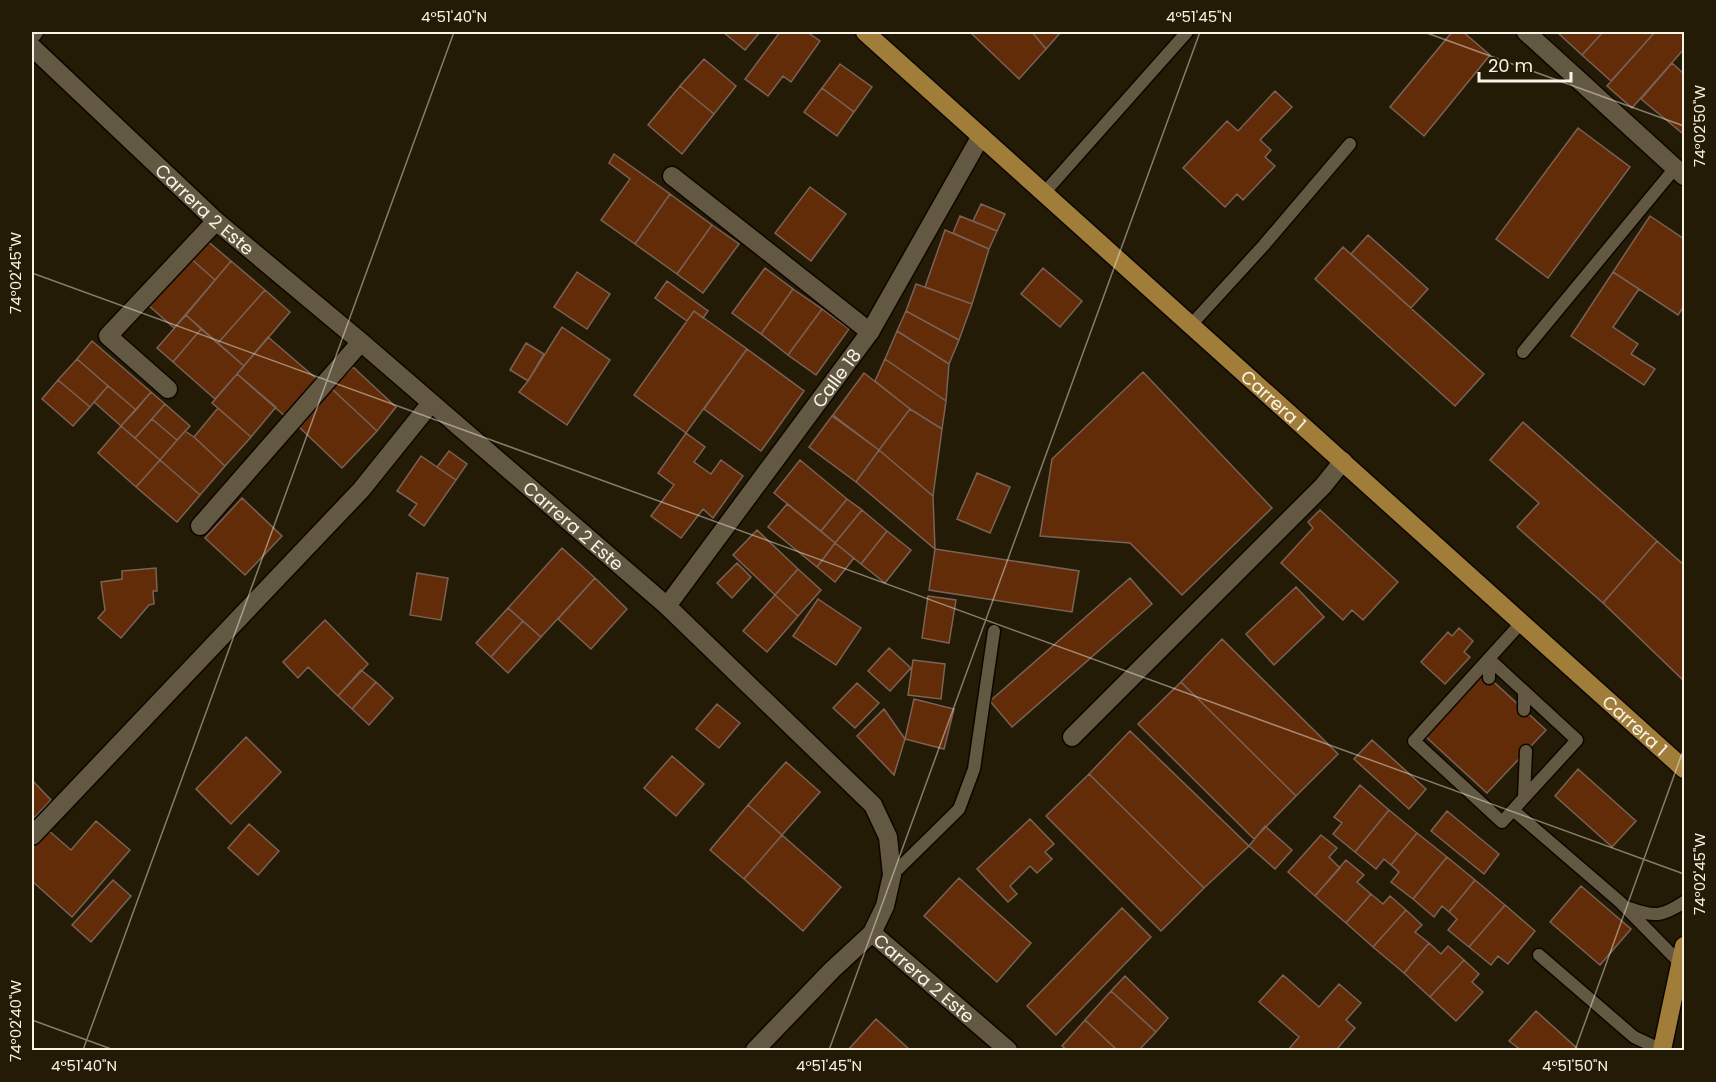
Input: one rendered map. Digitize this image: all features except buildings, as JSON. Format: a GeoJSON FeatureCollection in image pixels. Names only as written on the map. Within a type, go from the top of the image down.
{"type":"FeatureCollection","features":[{"type":"Feature","properties":{"kind":"main road","name":"Carrera 1"},"geometry":{"type":"LineString","coordinates":[[865,32],[1684,769]]}},
{"type":"Feature","properties":{"kind":"main road"},"geometry":{"type":"LineString","coordinates":[[1662,1050],[1683,955]]}},
{"type":"Feature","properties":{"kind":"street"},"geometry":{"type":"LineString","coordinates":[[1526,32],[1680,172]]}},
{"type":"Feature","properties":{"kind":"street","name":"Carrera 2 Este"},"geometry":{"type":"LineString","coordinates":[[32,47],[216,221],[361,342],[668,606],[873,805],[888,837],[892,875],[885,906],[872,933],[1008,1050]]}},
{"type":"Feature","properties":{"kind":"street","name":"Calle 18"},"geometry":{"type":"LineString","coordinates":[[668,606],[870,332],[981,136]]}},
{"type":"Feature","properties":{"kind":"street"},"geometry":{"type":"LineString","coordinates":[[672,176],[870,332]]}},
{"type":"Feature","properties":{"kind":"street"},"geometry":{"type":"LineString","coordinates":[[168,389],[108,336],[216,221]]}},
{"type":"Feature","properties":{"kind":"street"},"geometry":{"type":"LineString","coordinates":[[200,526],[361,342]]}},
{"type":"Feature","properties":{"kind":"street"},"geometry":{"type":"LineString","coordinates":[[32,836],[361,490],[431,403]]}},
{"type":"Feature","properties":{"kind":"street"},"geometry":{"type":"LineString","coordinates":[[1072,737],[1323,486],[1343,461]]}},
{"type":"Feature","properties":{"kind":"street"},"geometry":{"type":"LineString","coordinates":[[755,1050],[832,970],[872,933]]}},
{"type":"Feature","properties":{"kind":"lane"},"geometry":{"type":"LineString","coordinates":[[1044,193],[1187,32]]}},
{"type":"Feature","properties":{"kind":"lane"},"geometry":{"type":"LineString","coordinates":[[1191,325],[1264,245],[1350,144]]}},
{"type":"Feature","properties":{"kind":"lane"},"geometry":{"type":"LineString","coordinates":[[1523,352],[1680,172]]}},
{"type":"Feature","properties":{"kind":"lane"},"geometry":{"type":"LineString","coordinates":[[1489,659],[1577,740],[1502,822],[1414,741],[1455,701],[1489,659],[1522,622]]}},
{"type":"Feature","properties":{"kind":"lane"},"geometry":{"type":"LineString","coordinates":[[892,875],[958,809],[974,769],[994,631]]}},
{"type":"Feature","properties":{"kind":"lane"},"geometry":{"type":"LineString","coordinates":[[1489,659],[1489,678]]}},
{"type":"Feature","properties":{"kind":"lane"},"geometry":{"type":"LineString","coordinates":[[1524,691],[1524,710]]}},
{"type":"Feature","properties":{"kind":"lane"},"geometry":{"type":"LineString","coordinates":[[1524,797],[1526,751]]}},
{"type":"Feature","properties":{"kind":"lane"},"geometry":{"type":"LineString","coordinates":[[1453,762],[1453,777]]}},
{"type":"Feature","properties":{"kind":"lane"},"geometry":{"type":"LineString","coordinates":[[1487,793],[1490,811]]}},
{"type":"Feature","properties":{"kind":"lane"},"geometry":{"type":"LineString","coordinates":[[1513,810],[1683,955]]}},
{"type":"Feature","properties":{"kind":"lane"},"geometry":{"type":"LineString","coordinates":[[1620,902],[1628,908],[1648,915],[1669,912],[1684,902]]}},
{"type":"Feature","properties":{"kind":"lane"},"geometry":{"type":"LineString","coordinates":[[1539,955],[1634,1038],[1662,1050]]}}]}
